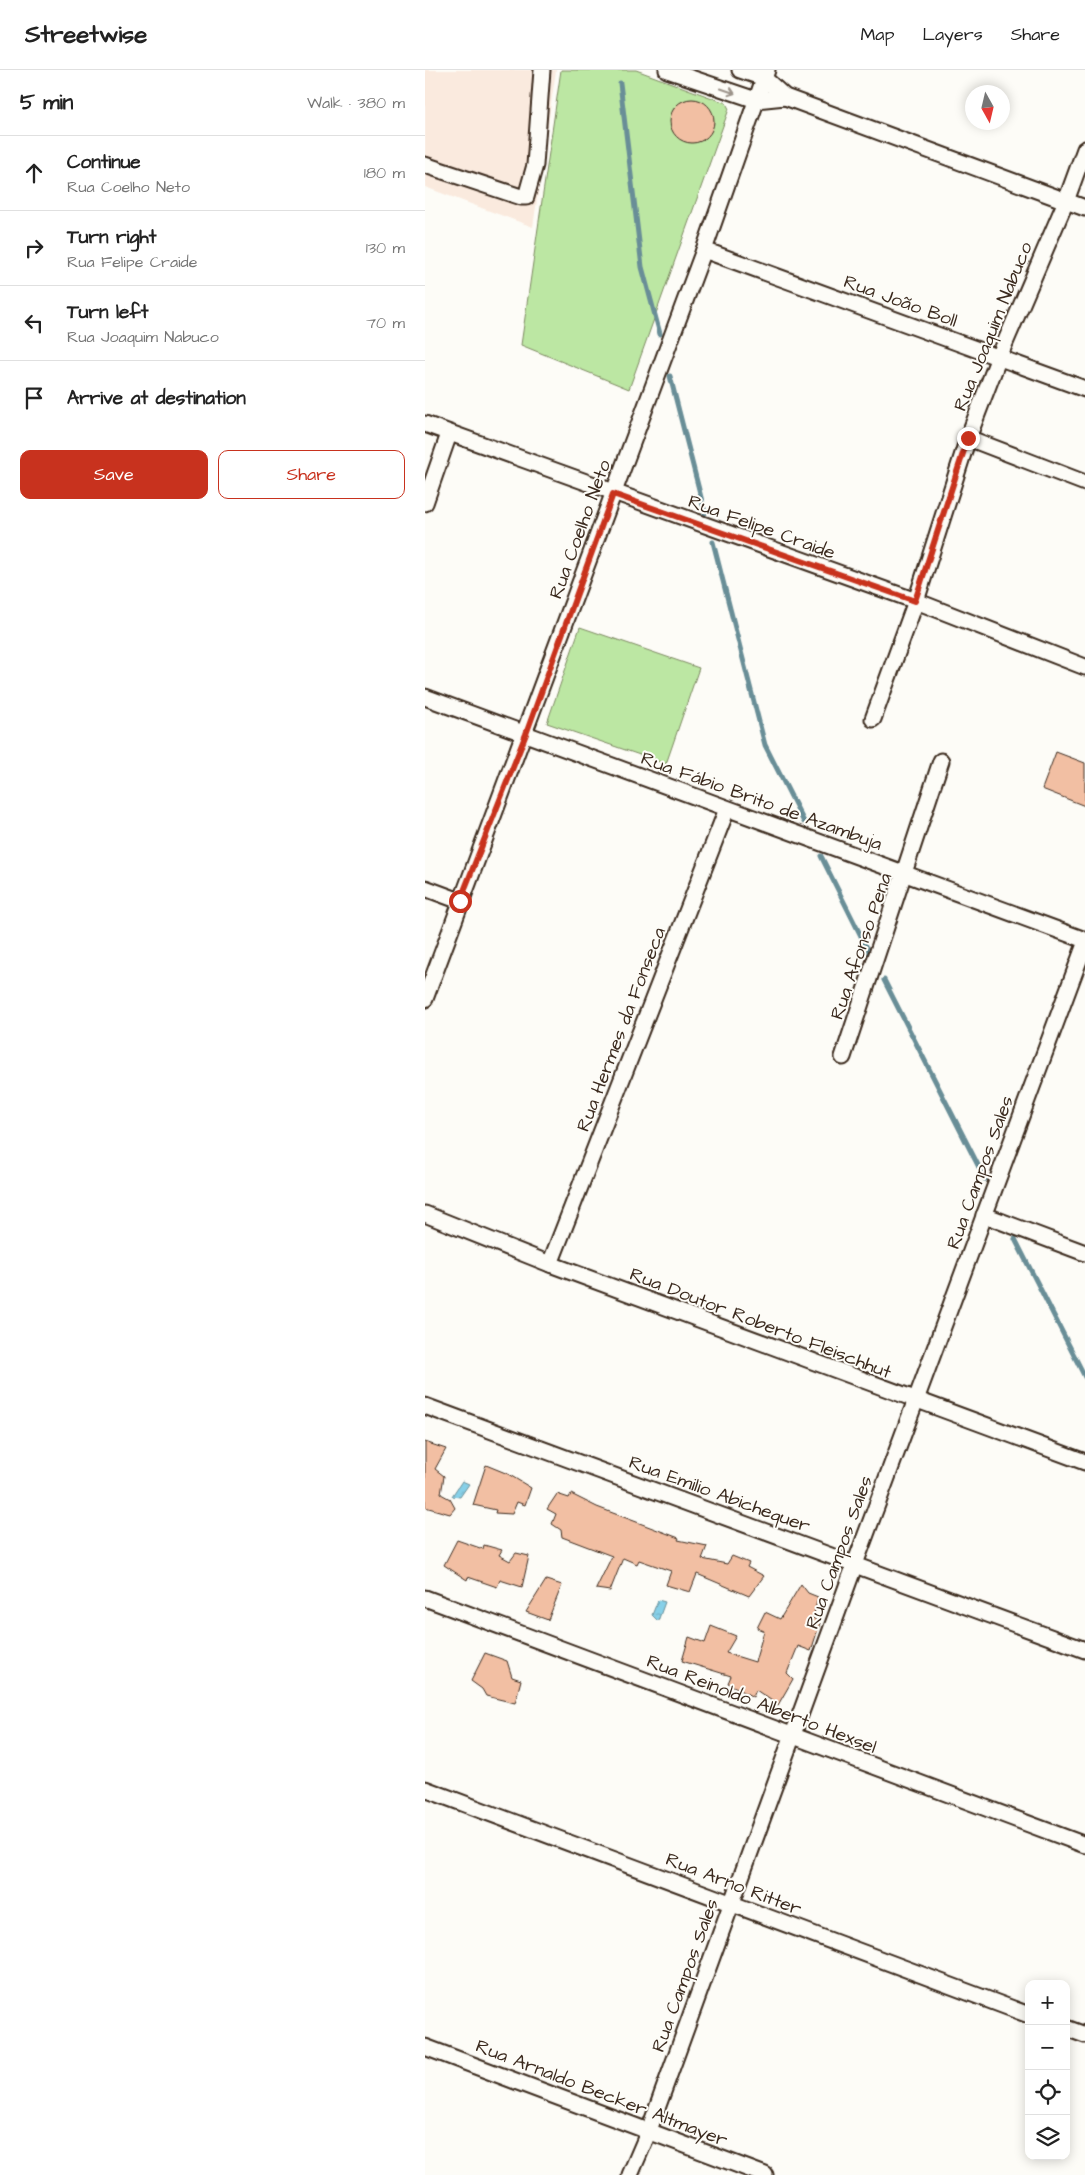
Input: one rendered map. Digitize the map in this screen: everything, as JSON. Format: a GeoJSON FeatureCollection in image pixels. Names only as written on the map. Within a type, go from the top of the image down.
{"type":"FeatureCollection","features":[{"type":"Feature","properties":{"kind":"street"},"geometry":{"type":"LineString","coordinates":[[425,165],[521,197],[526,197],[535,166],[542,70]]}},
{"type":"Feature","properties":{"kind":"street"},"geometry":{"type":"LineString","coordinates":[[667,70],[756,100],[785,97],[1085,208]]}},
{"type":"Feature","properties":{"kind":"street"},"geometry":{"type":"LineString","coordinates":[[740,70],[765,74],[785,97]]}},
{"type":"Feature","properties":{"kind":"street","name":"Rua Coelho Neto"},"geometry":{"type":"LineString","coordinates":[[425,999],[460,901],[526,734],[704,250],[765,74]]}},
{"type":"Feature","properties":{"kind":"street","name":"Rua Joaquim Nabuco"},"geometry":{"type":"LineString","coordinates":[[873,719],[915,601],[968,438],[999,357],[1066,201],[1085,149]]}},
{"type":"Feature","properties":{"kind":"street","name":"Rua João Boll"},"geometry":{"type":"LineString","coordinates":[[704,250],[1085,389]]}},
{"type":"Feature","properties":{"kind":"street","name":"Rua Felipe Craide"},"geometry":{"type":"LineString","coordinates":[[425,424],[613,494],[915,601],[1085,667]]}},
{"type":"Feature","properties":{"kind":"street"},"geometry":{"type":"LineString","coordinates":[[425,503],[449,434]]}},
{"type":"Feature","properties":{"kind":"street"},"geometry":{"type":"LineString","coordinates":[[968,438],[1085,483]]}},
{"type":"Feature","properties":{"kind":"street","name":"Rua Fábio Brito de Azambuja"},"geometry":{"type":"LineString","coordinates":[[425,697],[1085,940]]}},
{"type":"Feature","properties":{"kind":"street","name":"Rua Afonso Pena"},"geometry":{"type":"LineString","coordinates":[[843,1058],[905,875],[941,761]]}},
{"type":"Feature","properties":{"kind":"street","name":"Rua Hermes da Fonseca"},"geometry":{"type":"LineString","coordinates":[[550,1264],[727,808]]}},
{"type":"Feature","properties":{"kind":"street"},"geometry":{"type":"LineString","coordinates":[[425,888],[460,901]]}},
{"type":"Feature","properties":{"kind":"street","name":"Rua Campos Sales"},"geometry":{"type":"LineString","coordinates":[[630,2175],[649,2133],[792,1735],[1085,944]]}},
{"type":"Feature","properties":{"kind":"street","name":"Rua Doutor Roberto Fleischhut"},"geometry":{"type":"LineString","coordinates":[[425,1214],[550,1264],[915,1401],[1085,1462]]}},
{"type":"Feature","properties":{"kind":"street"},"geometry":{"type":"LineString","coordinates":[[984,1215],[1085,1253]]}},
{"type":"Feature","properties":{"kind":"street","name":"Rua Emilio Abichequer"},"geometry":{"type":"LineString","coordinates":[[425,1406],[1085,1650]]}},
{"type":"Feature","properties":{"kind":"street","name":"Rua Reinoldo Alberto Hexsel"},"geometry":{"type":"LineString","coordinates":[[425,1598],[1085,1845]]}},
{"type":"Feature","properties":{"kind":"street","name":"Rua Arno Ritter"},"geometry":{"type":"LineString","coordinates":[[425,1789],[1025,2014]]}},
{"type":"Feature","properties":{"kind":"street"},"geometry":{"type":"LineString","coordinates":[[1070,2029],[1085,2035]]}},
{"type":"Feature","properties":{"kind":"street","name":"Rua Arnaldo Becker Altmayer"},"geometry":{"type":"LineString","coordinates":[[425,2046],[649,2133],[765,2175]]}},
{"type":"Feature","properties":{"kind":"shaded area"},"geometry":{"type":"Polygon","coordinates":[[[425,70],[556,70],[533,227],[425,187],[425,70]]]}},
{"type":"Feature","properties":{"kind":"green space"},"geometry":{"type":"Polygon","coordinates":[[[561,70],[636,70],[726,103],[729,109],[629,389],[521,345],[561,70]]]}},
{"type":"Feature","properties":{"kind":"green space"},"geometry":{"type":"Polygon","coordinates":[[[580,627],[699,668],[666,764],[547,723],[580,627]]]}},
{"type":"Feature","properties":{"kind":"water"},"geometry":{"type":"Polygon","coordinates":[[[462,1481],[469,1484],[460,1497],[452,1496],[462,1481]]]}},
{"type":"Feature","properties":{"kind":"water"},"geometry":{"type":"Polygon","coordinates":[[[658,1600],[665,1602],[658,1621],[652,1615],[658,1600]]]}},
{"type":"Feature","properties":{"kind":"building"},"geometry":{"type":"Polygon","coordinates":[[[692,99],[704,103],[710,109],[714,121],[710,133],[704,139],[692,143],[680,139],[674,133],[670,121],[674,109],[680,103],[692,99]]]}},
{"type":"Feature","properties":{"kind":"building"},"geometry":{"type":"Polygon","coordinates":[[[1056,752],[1085,763],[1085,806],[1042,789],[1056,752]]]}},
{"type":"Feature","properties":{"kind":"building"},"geometry":{"type":"Polygon","coordinates":[[[425,1442],[446,1449],[435,1469],[444,1476],[441,1494],[450,1499],[455,1508],[450,1514],[425,1507],[425,1442]]]}},
{"type":"Feature","properties":{"kind":"building"},"geometry":{"type":"Polygon","coordinates":[[[486,1465],[508,1474],[531,1488],[525,1505],[517,1502],[512,1514],[495,1513],[496,1510],[473,1505],[486,1465]]]}},
{"type":"Feature","properties":{"kind":"building"},"geometry":{"type":"Polygon","coordinates":[[[557,1494],[569,1498],[571,1494],[597,1507],[679,1538],[678,1540],[707,1546],[702,1559],[727,1564],[732,1556],[749,1563],[747,1567],[764,1576],[749,1596],[697,1574],[690,1592],[666,1585],[671,1571],[639,1560],[637,1564],[623,1558],[610,1591],[596,1589],[612,1556],[562,1537],[561,1530],[552,1524],[556,1514],[547,1509],[557,1494]]]}},
{"type":"Feature","properties":{"kind":"building"},"geometry":{"type":"Polygon","coordinates":[[[457,1540],[483,1549],[484,1545],[502,1550],[499,1555],[510,1561],[516,1553],[529,1556],[522,1587],[500,1580],[497,1587],[468,1577],[467,1580],[444,1565],[457,1540]]]}},
{"type":"Feature","properties":{"kind":"building"},"geometry":{"type":"Polygon","coordinates":[[[546,1580],[562,1585],[548,1620],[526,1612],[546,1580]]]}},
{"type":"Feature","properties":{"kind":"building"},"geometry":{"type":"Polygon","coordinates":[[[801,1584],[808,1593],[818,1597],[813,1618],[820,1623],[811,1651],[798,1646],[787,1673],[793,1679],[778,1705],[756,1690],[753,1697],[728,1683],[731,1676],[682,1661],[689,1637],[705,1643],[711,1626],[736,1636],[726,1653],[755,1662],[764,1631],[757,1628],[765,1612],[780,1619],[801,1584]]]}},
{"type":"Feature","properties":{"kind":"building"},"geometry":{"type":"Polygon","coordinates":[[[485,1653],[507,1661],[512,1677],[521,1680],[515,1703],[486,1696],[482,1689],[471,1681],[485,1653]]]}},
{"type":"Feature","properties":{"kind":"waterway"},"geometry":{"type":"LineString","coordinates":[[620,83],[642,267],[660,334]]}},
{"type":"Feature","properties":{"kind":"waterway"},"geometry":{"type":"LineString","coordinates":[[670,376],[705,513]]}},
{"type":"Feature","properties":{"kind":"waterway"},"geometry":{"type":"LineString","coordinates":[[713,542],[765,745],[804,822]]}},
{"type":"Feature","properties":{"kind":"waterway"},"geometry":{"type":"LineString","coordinates":[[821,856],[869,952]]}},
{"type":"Feature","properties":{"kind":"waterway"},"geometry":{"type":"LineString","coordinates":[[884,980],[985,1179]]}},
{"type":"Feature","properties":{"kind":"waterway"},"geometry":{"type":"LineString","coordinates":[[1015,1239],[1085,1377]]}},
{"type":"Feature","properties":{"kind":"route"},"geometry":{"type":"LineString","coordinates":[[460,901],[526,734],[613,494],[915,601],[968,438]]}}]}
